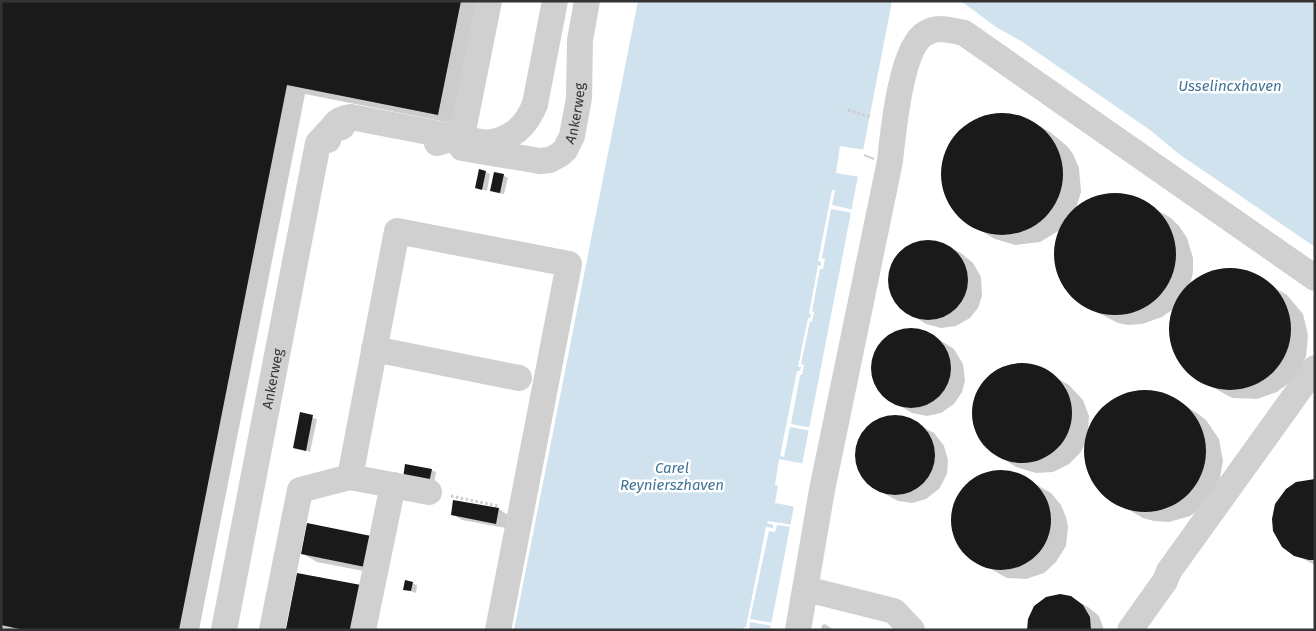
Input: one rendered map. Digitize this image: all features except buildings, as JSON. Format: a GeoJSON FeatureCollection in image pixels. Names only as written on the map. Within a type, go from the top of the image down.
{"type":"FeatureCollection","features":[{"type":"Feature","properties":{"kind":"lane"},"geometry":{"type":"LineString","coordinates":[[436,143],[453,138],[463,132],[488,1]]}},
{"type":"Feature","properties":{"kind":"lane","name":"Ankerweg"},"geometry":{"type":"LineString","coordinates":[[232,630],[330,129],[339,120],[352,117],[486,143],[505,139],[513,135],[523,126],[535,104],[555,1]]}},
{"type":"Feature","properties":{"kind":"lane","name":"Ankerweg"},"geometry":{"type":"LineString","coordinates":[[224,630],[318,143],[329,131],[344,127],[540,162],[550,160],[565,150],[572,136],[579,98],[580,40],[587,1]]}},
{"type":"Feature","properties":{"kind":"lane"},"geometry":{"type":"LineString","coordinates":[[798,630],[822,490],[890,161],[895,111],[912,48],[924,34],[946,28],[964,33],[1315,278]]}},
{"type":"Feature","properties":{"kind":"lane"},"geometry":{"type":"LineString","coordinates":[[350,476],[397,231],[569,264],[498,630]]}},
{"type":"Feature","properties":{"kind":"lane"},"geometry":{"type":"LineString","coordinates":[[374,349],[519,378]]}},
{"type":"Feature","properties":{"kind":"lane"},"geometry":{"type":"LineString","coordinates":[[1130,630],[1164,582],[1169,571],[1315,368]]}},
{"type":"Feature","properties":{"kind":"lane"},"geometry":{"type":"LineString","coordinates":[[272,630],[300,490],[350,476],[429,492]]}},
{"type":"Feature","properties":{"kind":"lane"},"geometry":{"type":"LineString","coordinates":[[362,630],[393,485]]}},
{"type":"Feature","properties":{"kind":"lane"},"geometry":{"type":"LineString","coordinates":[[806,589],[894,611],[912,630]]}},
{"type":"Feature","properties":{"kind":"path"},"geometry":{"type":"LineString","coordinates":[[848,110],[877,118]]}},
{"type":"Feature","properties":{"kind":"path"},"geometry":{"type":"LineString","coordinates":[[429,492],[521,510]]}},
{"type":"Feature","properties":{"kind":"water","name":"Carel Reynierszhaven"},"geometry":{"type":"Polygon","coordinates":[[[638,1],[892,1],[770,630],[514,630],[638,1]]]}},
{"type":"Feature","properties":{"kind":"water","name":"Usselincxhaven"},"geometry":{"type":"Polygon","coordinates":[[[961,1],[1315,1],[1315,247],[1179,154],[1150,130],[1021,41],[996,27],[961,1]]]}},
{"type":"Feature","properties":{"kind":"pier"},"geometry":{"type":"Polygon","coordinates":[[[840,146],[866,150],[860,177],[836,173],[840,146]]]}},
{"type":"Feature","properties":{"kind":"pier"},"geometry":{"type":"Polygon","coordinates":[[[832,190],[835,190],[832,205],[854,210],[854,213],[831,209],[822,258],[825,259],[823,269],[820,269],[812,311],[814,312],[812,322],[810,321],[801,364],[804,365],[802,375],[800,375],[791,424],[812,428],[811,431],[790,427],[784,457],[780,456],[797,371],[800,371],[801,367],[798,367],[808,318],[810,318],[811,314],[809,314],[818,265],[821,266],[821,262],[818,261],[832,190]]]}},
{"type":"Feature","properties":{"kind":"pier"},"geometry":{"type":"Polygon","coordinates":[[[779,459],[805,464],[796,507],[775,503],[778,486],[775,485],[779,459]]]}},
{"type":"Feature","properties":{"kind":"pier"},"geometry":{"type":"Polygon","coordinates":[[[768,521],[793,525],[792,527],[777,525],[775,532],[769,531],[750,619],[773,623],[773,626],[750,622],[749,630],[743,630],[746,627],[766,527],[773,528],[773,525],[767,523],[768,521]]]}}]}
